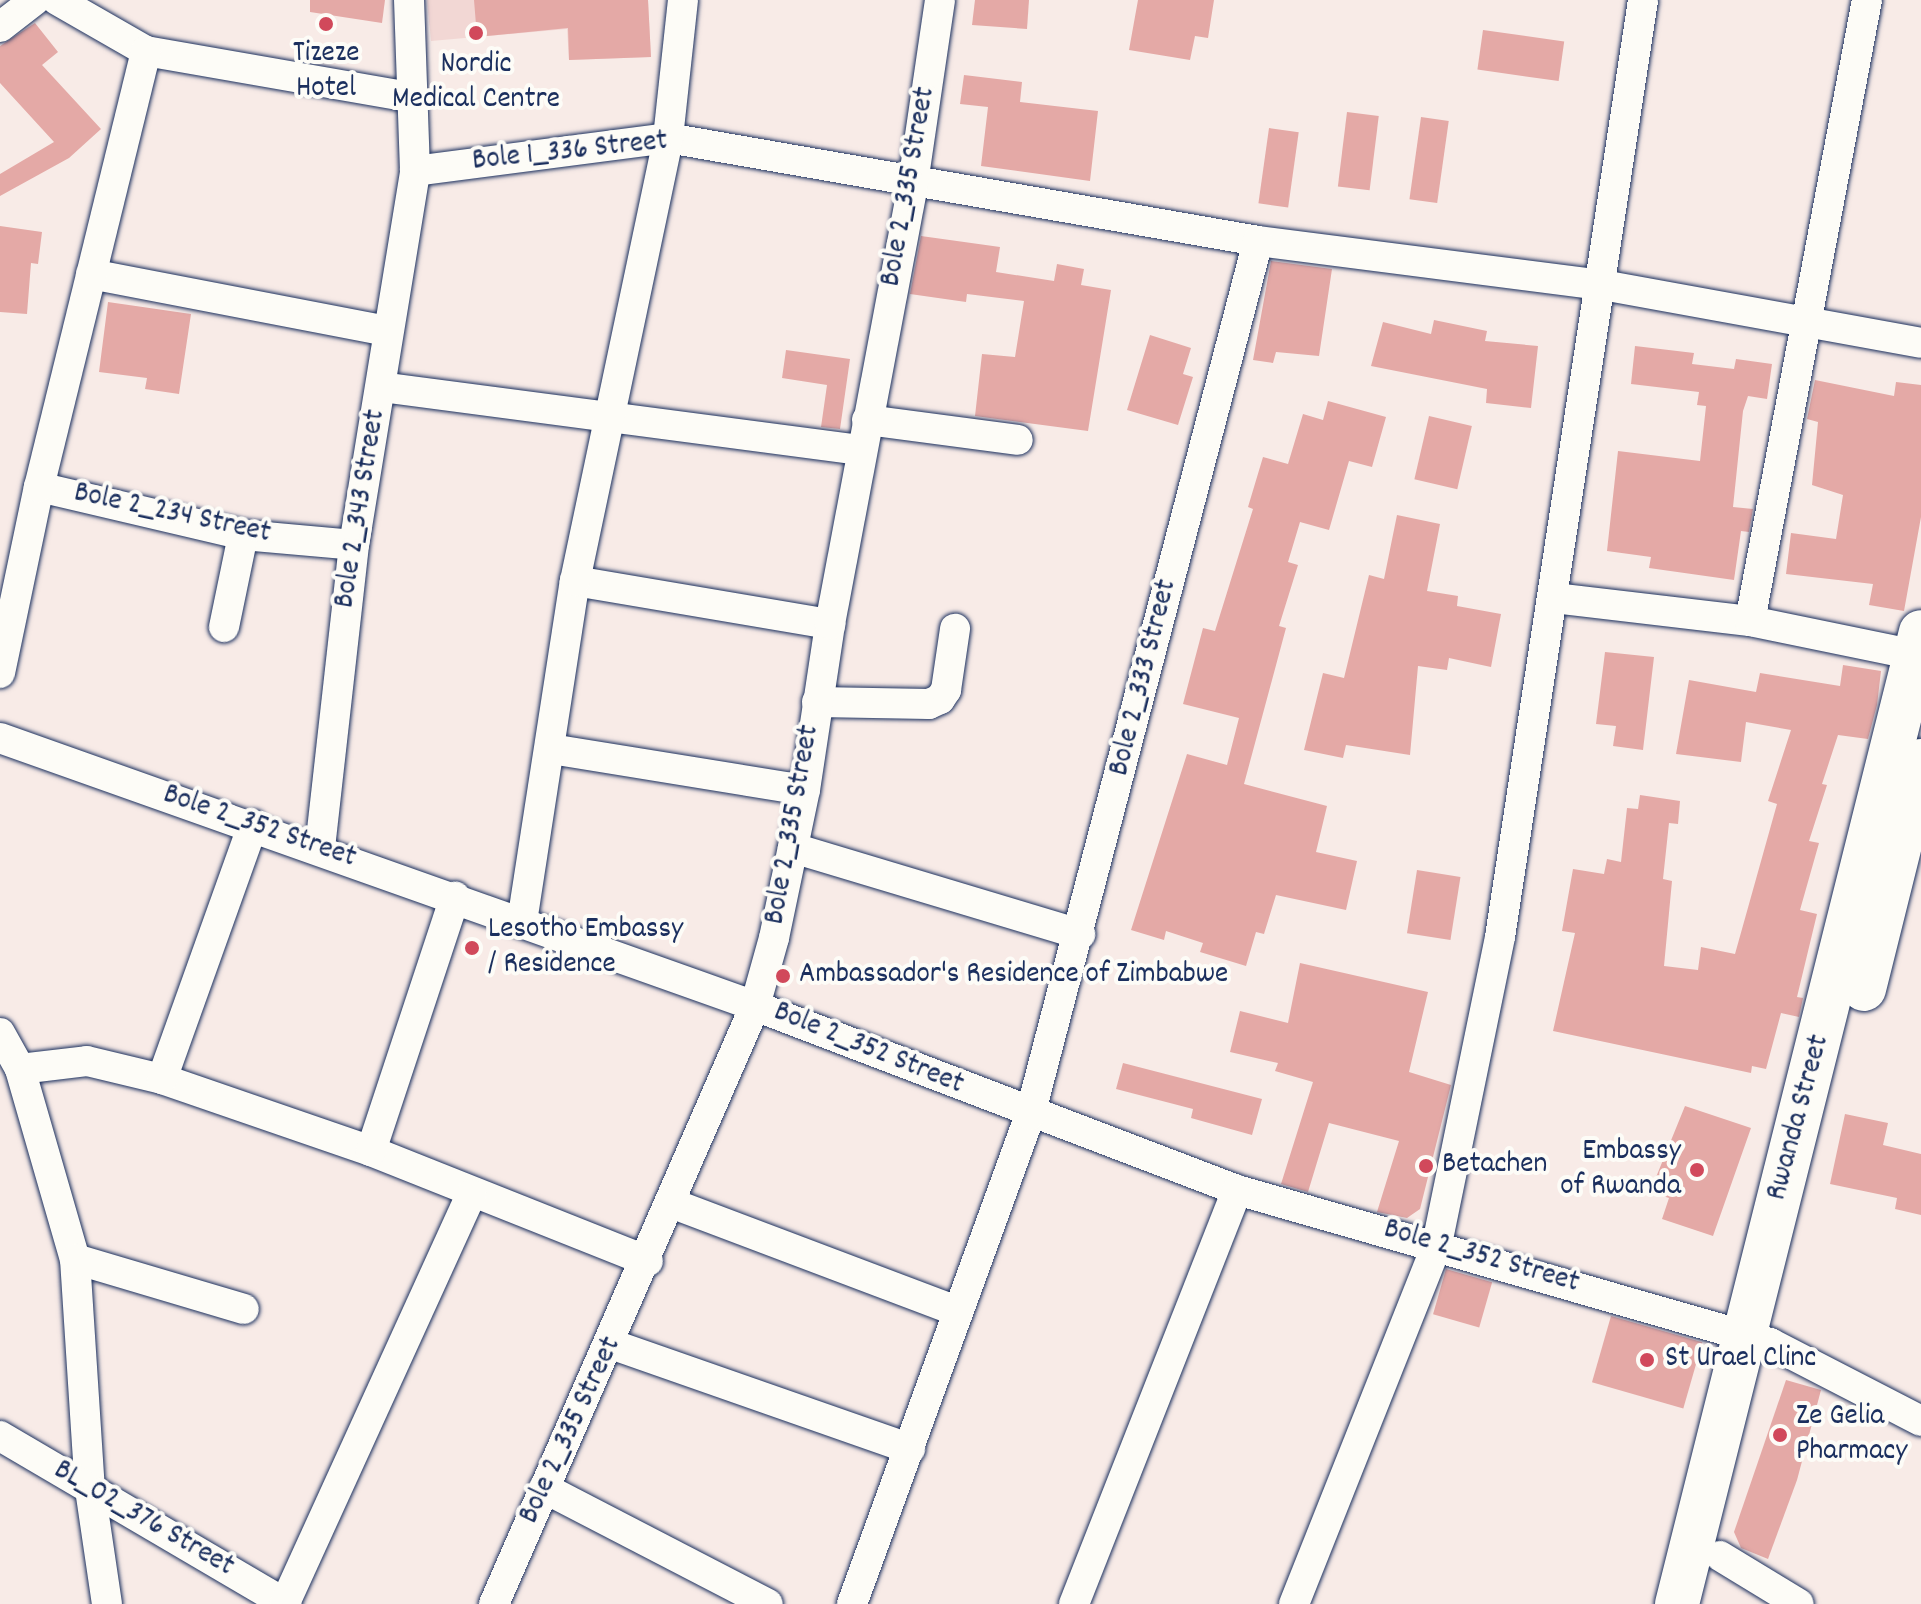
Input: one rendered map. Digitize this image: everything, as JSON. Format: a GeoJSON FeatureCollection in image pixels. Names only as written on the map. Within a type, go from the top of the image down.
{"type":"FeatureCollection","features":[{"type":"Feature","properties":{"kind":"main road","name":"Rwanda Street"},"geometry":{"type":"LineString","coordinates":[[1707,1604],[1720,1556],[1757,1339],[1918,643]]}},
{"type":"Feature","properties":{"kind":"main road","name":"Rwanda Street"},"geometry":{"type":"LineString","coordinates":[[1677,1604],[1757,1339],[1921,761]]}},
{"type":"Feature","properties":{"kind":"street"},"geometry":{"type":"LineString","coordinates":[[0,27],[35,0]]}},
{"type":"Feature","properties":{"kind":"street"},"geometry":{"type":"LineString","coordinates":[[57,0],[146,51],[409,97]]}},
{"type":"Feature","properties":{"kind":"street","name":"Bole 2_343 Street"},"geometry":{"type":"LineString","coordinates":[[320,848],[354,545],[415,171],[409,97],[409,0]]}},
{"type":"Feature","properties":{"kind":"street"},"geometry":{"type":"LineString","coordinates":[[522,922],[575,581],[668,138],[683,0]]}},
{"type":"Feature","properties":{"kind":"street","name":"Bole 2_335 Street"},"geometry":{"type":"LineString","coordinates":[[494,1604],[648,1261],[755,1006],[805,790],[830,624],[913,183],[940,0]]}},
{"type":"Feature","properties":{"kind":"street"},"geometry":{"type":"LineString","coordinates":[[1294,1604],[1437,1244],[1500,937],[1602,285],[1643,0]]}},
{"type":"Feature","properties":{"kind":"street"},"geometry":{"type":"LineString","coordinates":[[1750,621],[1867,0]]}},
{"type":"Feature","properties":{"kind":"street"},"geometry":{"type":"LineString","coordinates":[[0,673],[39,487],[146,51]]}},
{"type":"Feature","properties":{"kind":"street","name":"Bole 1_336 Street"},"geometry":{"type":"LineString","coordinates":[[415,171],[668,138],[1258,241],[1602,285],[1809,320],[1921,343]]}},
{"type":"Feature","properties":{"kind":"street","name":"Bole 2_333 Street"},"geometry":{"type":"LineString","coordinates":[[852,1604],[1030,1115],[1080,934],[1258,241]]}},
{"type":"Feature","properties":{"kind":"street"},"geometry":{"type":"LineString","coordinates":[[91,274],[387,331]]}},
{"type":"Feature","properties":{"kind":"street"},"geometry":{"type":"LineString","coordinates":[[381,387],[612,415],[864,435],[1018,440]]}},
{"type":"Feature","properties":{"kind":"street","name":"Bole 2_234 Street"},"geometry":{"type":"LineString","coordinates":[[39,487],[243,535],[354,545]]}},
{"type":"Feature","properties":{"kind":"street"},"geometry":{"type":"LineString","coordinates":[[224,627],[243,535]]}},
{"type":"Feature","properties":{"kind":"street"},"geometry":{"type":"LineString","coordinates":[[575,581],[830,624]]}},
{"type":"Feature","properties":{"kind":"street"},"geometry":{"type":"LineString","coordinates":[[1554,598],[1918,643]]}},
{"type":"Feature","properties":{"kind":"street"},"geometry":{"type":"LineString","coordinates":[[817,702],[929,704],[940,699],[946,690],[955,629]]}},
{"type":"Feature","properties":{"kind":"street","name":"Bole 2_352 Street"},"geometry":{"type":"LineString","coordinates":[[0,738],[320,848],[755,1006],[1030,1115],[1237,1190],[1437,1244],[1757,1339],[1921,1421]]}},
{"type":"Feature","properties":{"kind":"street"},"geometry":{"type":"LineString","coordinates":[[551,749],[805,790]]}},
{"type":"Feature","properties":{"kind":"street"},"geometry":{"type":"LineString","coordinates":[[162,1079],[253,825]]}},
{"type":"Feature","properties":{"kind":"street"},"geometry":{"type":"LineString","coordinates":[[793,848],[1080,934]]}},
{"type":"Feature","properties":{"kind":"street"},"geometry":{"type":"LineString","coordinates":[[371,1151],[455,897]]}},
{"type":"Feature","properties":{"kind":"street"},"geometry":{"type":"LineString","coordinates":[[0,1033],[20,1069],[75,1259],[90,1489],[107,1604]]}},
{"type":"Feature","properties":{"kind":"street"},"geometry":{"type":"LineString","coordinates":[[20,1069],[87,1061],[162,1079],[371,1151],[471,1194],[648,1261]]}},
{"type":"Feature","properties":{"kind":"street"},"geometry":{"type":"LineString","coordinates":[[1074,1604],[1237,1190]]}},
{"type":"Feature","properties":{"kind":"street"},"geometry":{"type":"LineString","coordinates":[[286,1604],[471,1194]]}},
{"type":"Feature","properties":{"kind":"street"},"geometry":{"type":"LineString","coordinates":[[671,1203],[957,1311]]}},
{"type":"Feature","properties":{"kind":"street"},"geometry":{"type":"LineString","coordinates":[[75,1259],[244,1309]]}},
{"type":"Feature","properties":{"kind":"street"},"geometry":{"type":"LineString","coordinates":[[611,1344],[910,1449]]}},
{"type":"Feature","properties":{"kind":"street","name":"BL_02_376 Street"},"geometry":{"type":"LineString","coordinates":[[0,1436],[286,1604]]}},
{"type":"Feature","properties":{"kind":"street"},"geometry":{"type":"LineString","coordinates":[[544,1488],[768,1604]]}},
{"type":"Feature","properties":{"kind":"street"},"geometry":{"type":"LineString","coordinates":[[1720,1556],[1799,1604]]}},
{"type":"Feature","properties":{"kind":"shaded area","name":"Nordic Medical Centre"},"geometry":{"type":"Polygon","coordinates":[[[427,0],[648,0],[651,57],[569,60],[567,29],[431,41],[427,0]]]}},
{"type":"Feature","properties":{"kind":"building"},"geometry":{"type":"Polygon","coordinates":[[[310,0],[385,0],[382,23],[310,12],[310,0]]]}},
{"type":"Feature","properties":{"kind":"building","name":"Nordic Medical Centre"},"geometry":{"type":"Polygon","coordinates":[[[474,0],[648,0],[651,57],[569,60],[568,28],[477,37],[474,0]]]}},
{"type":"Feature","properties":{"kind":"building"},"geometry":{"type":"Polygon","coordinates":[[[975,0],[1029,0],[1027,29],[972,25],[975,0]]]}},
{"type":"Feature","properties":{"kind":"building"},"geometry":{"type":"Polygon","coordinates":[[[1138,0],[1214,0],[1208,38],[1195,36],[1190,60],[1129,50],[1138,0]]]}},
{"type":"Feature","properties":{"kind":"building"},"geometry":{"type":"Polygon","coordinates":[[[35,23],[58,52],[42,65],[101,129],[69,158],[0,196],[0,174],[54,142],[0,83],[0,46],[35,23]]]}},
{"type":"Feature","properties":{"kind":"building"},"geometry":{"type":"Polygon","coordinates":[[[1483,30],[1564,41],[1559,81],[1477,70],[1483,30]]]}},
{"type":"Feature","properties":{"kind":"building"},"geometry":{"type":"Polygon","coordinates":[[[964,75],[1022,82],[1020,102],[1098,111],[1090,181],[981,166],[988,107],[960,104],[964,75]]]}},
{"type":"Feature","properties":{"kind":"building"},"geometry":{"type":"Polygon","coordinates":[[[1347,112],[1379,116],[1370,190],[1338,186],[1347,112]]]}},
{"type":"Feature","properties":{"kind":"building"},"geometry":{"type":"Polygon","coordinates":[[[1421,117],[1449,121],[1437,203],[1409,199],[1421,117]]]}},
{"type":"Feature","properties":{"kind":"building"},"geometry":{"type":"Polygon","coordinates":[[[1269,128],[1299,132],[1288,207],[1258,203],[1269,128]]]}},
{"type":"Feature","properties":{"kind":"building"},"geometry":{"type":"Polygon","coordinates":[[[0,226],[42,232],[38,264],[31,263],[27,314],[0,312],[0,226]]]}},
{"type":"Feature","properties":{"kind":"building"},"geometry":{"type":"Polygon","coordinates":[[[921,236],[1000,247],[996,272],[1054,281],[1057,264],[1084,269],[1081,285],[1111,290],[1088,431],[975,416],[982,354],[1015,357],[1024,301],[967,294],[966,302],[910,294],[921,236]]]}},
{"type":"Feature","properties":{"kind":"building"},"geometry":{"type":"Polygon","coordinates":[[[1271,261],[1332,269],[1319,356],[1276,352],[1273,363],[1253,360],[1271,261]]]}},
{"type":"Feature","properties":{"kind":"building"},"geometry":{"type":"Polygon","coordinates":[[[108,302],[191,314],[179,394],[145,389],[147,378],[99,372],[108,302]]]}},
{"type":"Feature","properties":{"kind":"building"},"geometry":{"type":"Polygon","coordinates":[[[1434,320],[1487,331],[1485,341],[1538,346],[1531,408],[1486,403],[1487,389],[1371,366],[1383,322],[1431,334],[1434,320]]]}},
{"type":"Feature","properties":{"kind":"building"},"geometry":{"type":"Polygon","coordinates":[[[1150,335],[1191,348],[1183,374],[1193,377],[1178,425],[1127,410],[1150,335]]]}},
{"type":"Feature","properties":{"kind":"building"},"geometry":{"type":"Polygon","coordinates":[[[1635,346],[1694,353],[1692,364],[1734,369],[1736,359],[1772,364],[1767,399],[1748,396],[1743,411],[1733,507],[1753,509],[1749,532],[1741,531],[1734,580],[1649,568],[1651,557],[1607,551],[1618,451],[1700,461],[1706,406],[1697,405],[1699,392],[1631,384],[1635,346]]]}},
{"type":"Feature","properties":{"kind":"building"},"geometry":{"type":"Polygon","coordinates":[[[786,350],[850,359],[840,429],[821,427],[827,385],[782,378],[786,350]]]}},
{"type":"Feature","properties":{"kind":"building"},"geometry":{"type":"Polygon","coordinates":[[[1815,380],[1894,396],[1896,382],[1921,385],[1921,517],[1904,611],[1869,605],[1873,584],[1786,574],[1791,533],[1836,539],[1843,495],[1812,485],[1818,422],[1807,419],[1815,380]]]}},
{"type":"Feature","properties":{"kind":"building"},"geometry":{"type":"Polygon","coordinates":[[[1328,401],[1386,417],[1372,467],[1349,461],[1329,530],[1300,522],[1288,562],[1298,565],[1279,626],[1286,628],[1244,784],[1327,806],[1316,852],[1357,861],[1346,910],[1276,895],[1264,934],[1256,932],[1246,966],[1200,952],[1203,943],[1166,931],[1164,940],[1131,930],[1187,754],[1227,765],[1239,718],[1183,704],[1203,628],[1215,631],[1253,509],[1248,507],[1263,457],[1288,464],[1303,414],[1323,420],[1328,401]]]}},
{"type":"Feature","properties":{"kind":"building"},"geometry":{"type":"Polygon","coordinates":[[[1429,416],[1472,426],[1457,489],[1414,479],[1429,416]]]}},
{"type":"Feature","properties":{"kind":"building"},"geometry":{"type":"Polygon","coordinates":[[[1397,515],[1440,524],[1427,591],[1458,596],[1457,606],[1501,614],[1491,667],[1449,658],[1447,670],[1418,666],[1410,755],[1346,745],[1343,758],[1304,750],[1323,673],[1344,678],[1369,575],[1384,579],[1397,515]]]}},
{"type":"Feature","properties":{"kind":"building"},"geometry":{"type":"Polygon","coordinates":[[[1605,652],[1654,657],[1643,750],[1613,746],[1616,726],[1596,724],[1605,652]]]}},
{"type":"Feature","properties":{"kind":"building"},"geometry":{"type":"Polygon","coordinates":[[[1843,665],[1881,671],[1877,705],[1868,739],[1838,735],[1822,784],[1827,785],[1809,841],[1819,843],[1800,910],[1817,914],[1797,997],[1803,998],[1799,1017],[1781,1013],[1766,1069],[1752,1066],[1751,1073],[1553,1031],[1575,933],[1562,931],[1573,869],[1604,874],[1607,859],[1621,862],[1627,808],[1638,809],[1640,795],[1680,801],[1678,824],[1669,823],[1663,879],[1672,881],[1664,966],[1698,970],[1701,947],[1735,954],[1777,804],[1768,801],[1791,730],[1746,722],[1741,762],[1676,754],[1689,680],[1756,692],[1760,673],[1840,686],[1843,665]]]}},
{"type":"Feature","properties":{"kind":"building"},"geometry":{"type":"Polygon","coordinates":[[[1417,870],[1460,877],[1450,940],[1407,933],[1417,870]]]}},
{"type":"Feature","properties":{"kind":"building"},"geometry":{"type":"Polygon","coordinates":[[[1300,963],[1428,992],[1409,1072],[1451,1085],[1420,1209],[1407,1218],[1377,1212],[1399,1141],[1329,1123],[1308,1192],[1281,1184],[1313,1082],[1275,1071],[1278,1063],[1230,1052],[1240,1011],[1288,1023],[1300,963]]]}},
{"type":"Feature","properties":{"kind":"building"},"geometry":{"type":"Polygon","coordinates":[[[1123,1063],[1262,1099],[1252,1135],[1191,1118],[1193,1109],[1116,1089],[1123,1063]]]}},
{"type":"Feature","properties":{"kind":"building","name":"Embassy of Rwanda"},"geometry":{"type":"Polygon","coordinates":[[[1685,1106],[1751,1128],[1713,1236],[1662,1219],[1669,1198],[1650,1192],[1685,1106]]]}},
{"type":"Feature","properties":{"kind":"building"},"geometry":{"type":"Polygon","coordinates":[[[1845,1114],[1888,1123],[1883,1145],[1921,1154],[1921,1215],[1895,1209],[1897,1198],[1830,1184],[1845,1114]]]}},
{"type":"Feature","properties":{"kind":"building"},"geometry":{"type":"Polygon","coordinates":[[[1446,1269],[1492,1282],[1479,1327],[1433,1314],[1446,1269]]]}},
{"type":"Feature","properties":{"kind":"building","name":"St Urael Clinc"},"geometry":{"type":"Polygon","coordinates":[[[1611,1316],[1702,1342],[1683,1409],[1592,1382],[1611,1316]]]}},
{"type":"Feature","properties":{"kind":"building"},"geometry":{"type":"Polygon","coordinates":[[[1786,1380],[1821,1390],[1797,1480],[1768,1559],[1741,1548],[1734,1532],[1786,1380]]]}},
{"type":"Feature","properties":{"kind":"place","name":"Tizeze Hotel"},"geometry":{"type":"Point","coordinates":[326,24]}},
{"type":"Feature","properties":{"kind":"place","name":"Nordic Medical Centre"},"geometry":{"type":"Point","coordinates":[476,33]}},
{"type":"Feature","properties":{"kind":"place","name":"Lesotho Embassy / Residence"},"geometry":{"type":"Point","coordinates":[472,948]}},
{"type":"Feature","properties":{"kind":"place","name":"Ambassador's Residence of Zimbabwe"},"geometry":{"type":"Point","coordinates":[783,976]}},
{"type":"Feature","properties":{"kind":"place","name":"Betachen"},"geometry":{"type":"Point","coordinates":[1426,1166]}},
{"type":"Feature","properties":{"kind":"place","name":"Embassy of Rwanda"},"geometry":{"type":"Point","coordinates":[1697,1170]}},
{"type":"Feature","properties":{"kind":"place","name":"St Urael Clinc"},"geometry":{"type":"Point","coordinates":[1647,1360]}},
{"type":"Feature","properties":{"kind":"place","name":"Ze Gelia Pharmacy"},"geometry":{"type":"Point","coordinates":[1780,1435]}}]}
